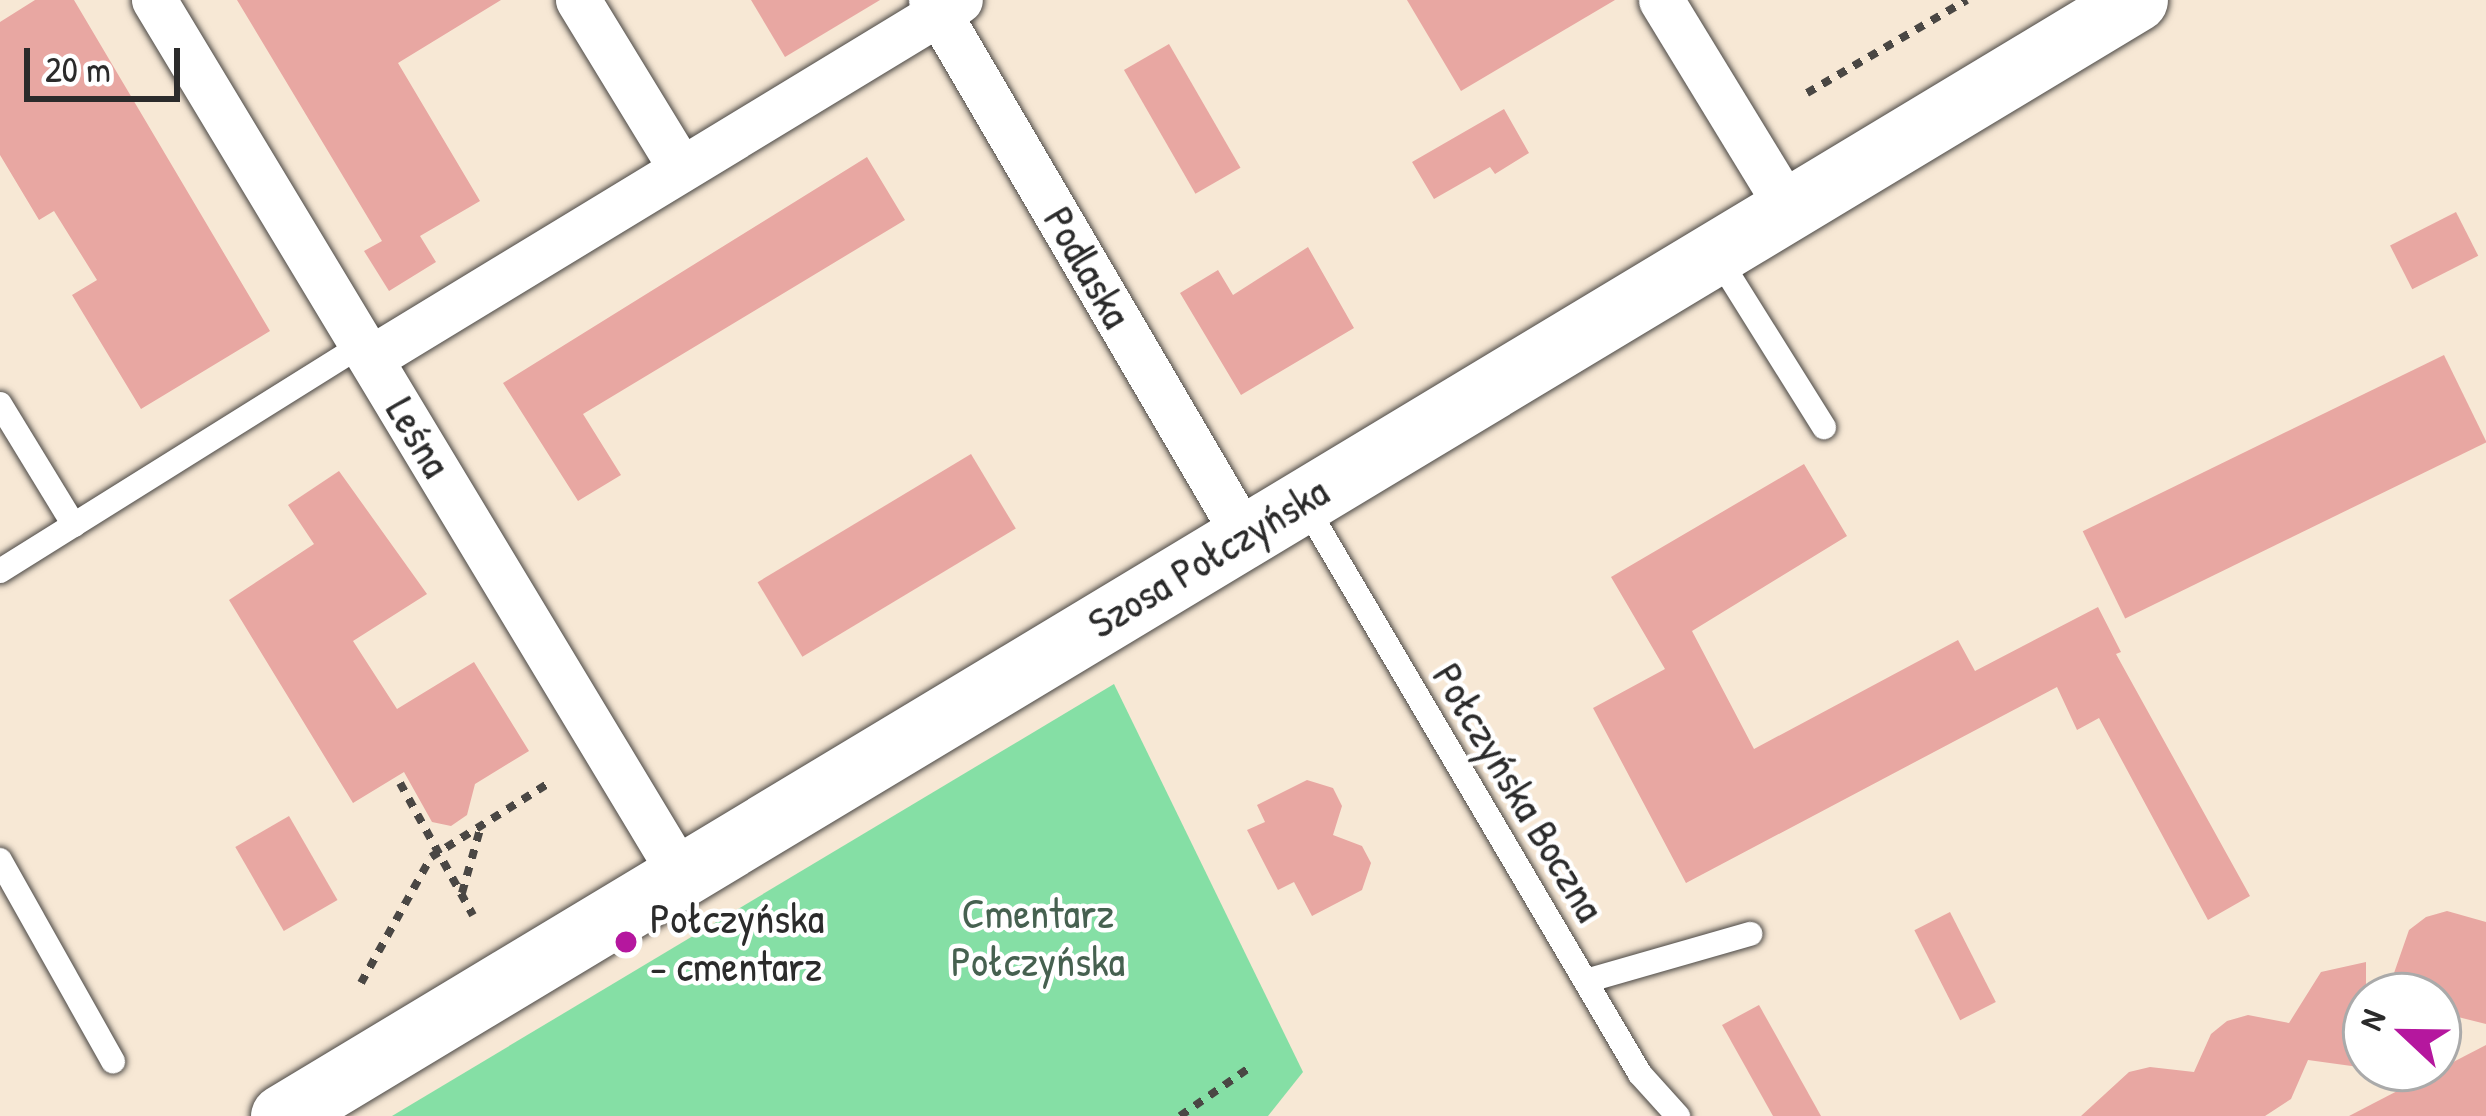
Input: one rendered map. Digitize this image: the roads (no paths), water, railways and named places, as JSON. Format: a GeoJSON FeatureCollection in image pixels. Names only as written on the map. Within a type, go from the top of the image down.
{"type":"FeatureCollection","features":[{"type":"Feature","properties":{"kind":"main road","name":"Szosa Połczyńska"},"geometry":{"type":"LineString","coordinates":[[282,1116],[2136,0]]}},
{"type":"Feature","properties":{"kind":"street","name":"Leśna"},"geometry":{"type":"LineString","coordinates":[[154,0],[681,875]]}},
{"type":"Feature","properties":{"kind":"street"},"geometry":{"type":"LineString","coordinates":[[578,0],[680,167]]}},
{"type":"Feature","properties":{"kind":"street"},"geometry":{"type":"LineString","coordinates":[[1661,0],[1789,210]]}},
{"type":"Feature","properties":{"kind":"street"},"geometry":{"type":"LineString","coordinates":[[367,351],[680,167],[944,4]]}},
{"type":"Feature","properties":{"kind":"street","name":"Podlaska"},"geometry":{"type":"LineString","coordinates":[[944,4],[1244,535]]}},
{"type":"Feature","properties":{"kind":"lane"},"geometry":{"type":"LineString","coordinates":[[1716,254],[1823,427]]}},
{"type":"Feature","properties":{"kind":"lane"},"geometry":{"type":"LineString","coordinates":[[0,571],[367,351]]}},
{"type":"Feature","properties":{"kind":"lane"},"geometry":{"type":"LineString","coordinates":[[0,404],[74,525]]}},
{"type":"Feature","properties":{"kind":"lane","name":"Połczyńska Boczna"},"geometry":{"type":"LineString","coordinates":[[1302,501],[1640,1074],[1678,1116]]}},
{"type":"Feature","properties":{"kind":"lane"},"geometry":{"type":"LineString","coordinates":[[0,860],[113,1061]]}},
{"type":"Feature","properties":{"kind":"lane"},"geometry":{"type":"LineString","coordinates":[[1586,981],[1750,934]]}},
{"type":"Feature","properties":{"kind":"place","name":"Połczyńska - cmentarz"},"geometry":{"type":"Point","coordinates":[626,942]}},
{"type":"Feature","properties":{"kind":"park label","name":"Cmentarz Połczyńska"},"geometry":{"type":"Point","coordinates":[1038,937]}}]}
